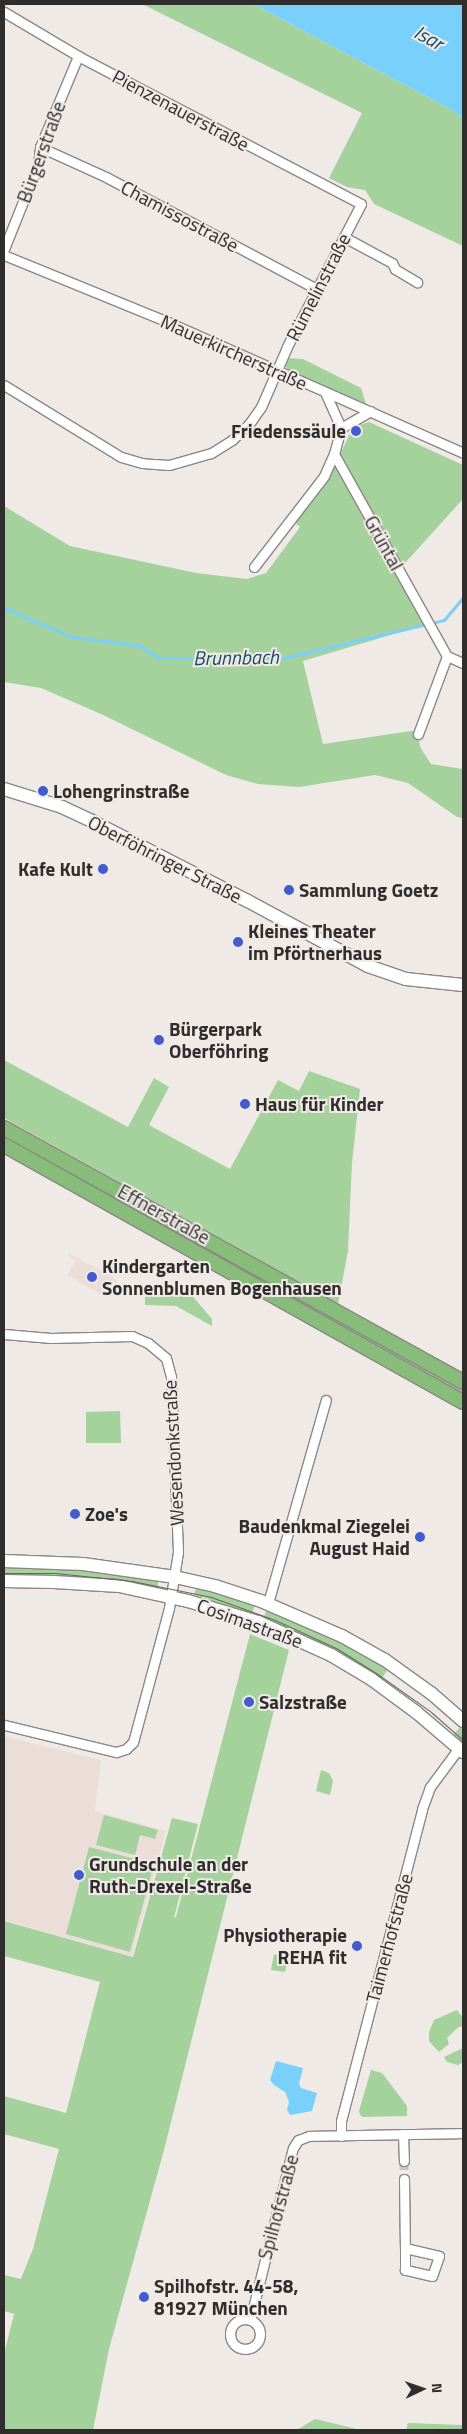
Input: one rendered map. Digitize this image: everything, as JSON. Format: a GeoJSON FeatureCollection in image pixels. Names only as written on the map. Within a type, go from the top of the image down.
{"type":"FeatureCollection","features":[{"type":"Feature","properties":{"kind":"highway","name":"Effnerstraße"},"geometry":{"type":"LineString","coordinates":[[4,1128],[463,1382]]}},
{"type":"Feature","properties":{"kind":"highway","name":"Effnerstraße"},"geometry":{"type":"LineString","coordinates":[[4,1146],[463,1402]]}},
{"type":"Feature","properties":{"kind":"main road","name":"Oberföhringer Straße"},"geometry":{"type":"LineString","coordinates":[[4,789],[62,807],[92,821],[246,900],[368,966],[406,978],[463,985]]}},
{"type":"Feature","properties":{"kind":"main road","name":"Cosimastraße"},"geometry":{"type":"LineString","coordinates":[[4,1561],[100,1566],[175,1577],[214,1586],[268,1603],[342,1636],[384,1660],[431,1693],[463,1721]]}},
{"type":"Feature","properties":{"kind":"main road","name":"Cosimastraße"},"geometry":{"type":"LineString","coordinates":[[4,1581],[110,1586],[172,1597],[258,1622],[331,1655],[388,1690],[461,1750]]}},
{"type":"Feature","properties":{"kind":"street","name":"Pienzenauerstraße"},"geometry":{"type":"LineString","coordinates":[[4,12],[78,56],[361,204]]}},
{"type":"Feature","properties":{"kind":"street","name":"Bürgerstraße"},"geometry":{"type":"LineString","coordinates":[[4,248],[38,164],[40,147],[78,56]]}},
{"type":"Feature","properties":{"kind":"street","name":"Chamissostraße"},"geometry":{"type":"LineString","coordinates":[[40,147],[106,177],[317,289]]}},
{"type":"Feature","properties":{"kind":"street","name":"Rümelinstraße"},"geometry":{"type":"LineString","coordinates":[[4,386],[121,456],[142,463],[169,465],[211,452],[232,440],[250,424],[261,408],[276,372],[361,204]]}},
{"type":"Feature","properties":{"kind":"street"},"geometry":{"type":"LineString","coordinates":[[344,237],[392,263],[395,269],[417,282]]}},
{"type":"Feature","properties":{"kind":"street","name":"Mauerkircherstraße"},"geometry":{"type":"LineString","coordinates":[[4,255],[168,322],[276,372],[370,411],[463,453]]}},
{"type":"Feature","properties":{"kind":"street"},"geometry":{"type":"LineString","coordinates":[[254,567],[324,476],[334,454],[341,428],[325,392]]}},
{"type":"Feature","properties":{"kind":"street"},"geometry":{"type":"LineString","coordinates":[[341,428],[370,411]]}},
{"type":"Feature","properties":{"kind":"street","name":"Grüntal"},"geometry":{"type":"LineString","coordinates":[[334,454],[446,656]]}},
{"type":"Feature","properties":{"kind":"street"},"geometry":{"type":"LineString","coordinates":[[418,734],[446,656],[463,663]]}},
{"type":"Feature","properties":{"kind":"street","name":"Wesendonkstraße"},"geometry":{"type":"LineString","coordinates":[[4,1334],[51,1338],[132,1336],[148,1343],[166,1358],[172,1385],[178,1552],[172,1597],[133,1742],[126,1749],[116,1752],[4,1725]]}},
{"type":"Feature","properties":{"kind":"street"},"geometry":{"type":"LineString","coordinates":[[268,1603],[326,1400]]}},
{"type":"Feature","properties":{"kind":"street","name":"Taimerhofstraße"},"geometry":{"type":"LineString","coordinates":[[341,2136],[341,2121],[422,1809],[430,1787],[461,1750]]}},
{"type":"Feature","properties":{"kind":"street","name":"Spilhofstraße"},"geometry":{"type":"LineString","coordinates":[[250,2320],[293,2148],[298,2140],[309,2136],[463,2133]]}},
{"type":"Feature","properties":{"kind":"street"},"geometry":{"type":"LineString","coordinates":[[403,2134],[404,2161]]}},
{"type":"Feature","properties":{"kind":"street"},"geometry":{"type":"LineString","coordinates":[[404,2178],[405,2248]]}},
{"type":"Feature","properties":{"kind":"shaded area","name":"Kindergarten Sonnenblumen Bogenhausen"},"geometry":{"type":"Polygon","coordinates":[[[69,1253],[117,1280],[108,1298],[67,1275],[76,1260],[68,1256],[69,1253]]]}},
{"type":"Feature","properties":{"kind":"shaded area","name":"Grundschule an der Ruth-Drexel-Straße"},"geometry":{"type":"Polygon","coordinates":[[[4,1736],[101,1760],[95,1811],[166,1831],[132,1956],[4,1920],[4,1736]]]}},
{"type":"Feature","properties":{"kind":"green space"},"geometry":{"type":"Polygon","coordinates":[[[142,4],[253,4],[454,111],[463,119],[463,246],[374,204],[365,190],[347,187],[329,178],[362,113],[142,4]]]}},
{"type":"Feature","properties":{"kind":"green space"},"geometry":{"type":"Polygon","coordinates":[[[288,358],[303,359],[361,388],[366,404],[294,376],[285,366],[288,358]]]}},
{"type":"Feature","properties":{"kind":"green space"},"geometry":{"type":"Polygon","coordinates":[[[369,422],[463,465],[463,499],[396,573],[424,625],[303,661],[323,744],[418,730],[420,747],[431,764],[463,769],[463,818],[457,817],[408,783],[375,775],[299,787],[258,784],[226,775],[101,714],[41,688],[4,682],[4,506],[70,546],[196,573],[247,579],[266,573],[300,527],[294,522],[330,476],[353,427],[369,422]]]}},
{"type":"Feature","properties":{"kind":"green space"},"geometry":{"type":"Polygon","coordinates":[[[4,1060],[128,1127],[154,1078],[169,1087],[149,1125],[230,1169],[278,1080],[299,1091],[309,1071],[360,1089],[352,1163],[348,1251],[338,1304],[4,1118],[4,1060]]]}},
{"type":"Feature","properties":{"kind":"green space"},"geometry":{"type":"Polygon","coordinates":[[[4,1134],[463,1388],[463,1393],[4,1138],[4,1134]]]}},
{"type":"Feature","properties":{"kind":"green space"},"geometry":{"type":"Polygon","coordinates":[[[176,1288],[190,1293],[212,1319],[212,1326],[176,1306],[145,1305],[145,1296],[176,1288]]]}},
{"type":"Feature","properties":{"kind":"green space"},"geometry":{"type":"Polygon","coordinates":[[[120,1411],[121,1443],[86,1443],[86,1412],[120,1411]]]}},
{"type":"Feature","properties":{"kind":"green space"},"geometry":{"type":"Polygon","coordinates":[[[4,1565],[82,1567],[159,1578],[157,1589],[4,1577],[4,1565]]]}},
{"type":"Feature","properties":{"kind":"green space"},"geometry":{"type":"Polygon","coordinates":[[[197,1584],[256,1602],[251,1616],[206,1602],[205,1598],[194,1595],[197,1584]]]}},
{"type":"Feature","properties":{"kind":"green space"},"geometry":{"type":"Polygon","coordinates":[[[268,1607],[293,1617],[389,1668],[379,1682],[262,1621],[268,1607]]]}},
{"type":"Feature","properties":{"kind":"green space"},"geometry":{"type":"Polygon","coordinates":[[[250,1634],[289,1650],[164,2150],[109,2349],[93,2430],[4,2430],[4,2354],[14,2314],[4,2311],[4,2275],[21,2279],[33,2249],[59,2149],[4,2134],[4,2096],[66,2113],[100,1982],[4,1956],[4,1921],[133,1957],[172,1818],[198,1824],[174,1918],[176,1917],[250,1634]]]}},
{"type":"Feature","properties":{"kind":"green space"},"geometry":{"type":"Polygon","coordinates":[[[462,1725],[463,1743],[461,1741],[459,1744],[451,1737],[462,1725]]]}},
{"type":"Feature","properties":{"kind":"green space"},"geometry":{"type":"Polygon","coordinates":[[[321,1770],[329,1773],[333,1781],[330,1795],[316,1791],[321,1770]]]}},
{"type":"Feature","properties":{"kind":"green space"},"geometry":{"type":"Polygon","coordinates":[[[104,1815],[158,1830],[155,1839],[140,1835],[135,1855],[96,1845],[104,1815]]]}},
{"type":"Feature","properties":{"kind":"green space"},"geometry":{"type":"Polygon","coordinates":[[[89,1847],[154,1864],[130,1952],[66,1934],[89,1847]]]}},
{"type":"Feature","properties":{"kind":"green space"},"geometry":{"type":"Polygon","coordinates":[[[274,1954],[288,1958],[285,1972],[271,1970],[274,1954]]]}},
{"type":"Feature","properties":{"kind":"green space"},"geometry":{"type":"Polygon","coordinates":[[[457,2010],[463,2018],[463,2029],[461,2026],[455,2030],[447,2038],[449,2044],[439,2052],[429,2041],[429,2032],[434,2020],[457,2010]]]}},
{"type":"Feature","properties":{"kind":"green space"},"geometry":{"type":"Polygon","coordinates":[[[463,2048],[463,2062],[458,2065],[447,2062],[444,2057],[463,2048]]]}},
{"type":"Feature","properties":{"kind":"green space"},"geometry":{"type":"Polygon","coordinates":[[[371,2070],[382,2073],[407,2106],[407,2116],[363,2117],[360,2115],[359,2111],[371,2070]]]}},
{"type":"Feature","properties":{"kind":"green space"},"geometry":{"type":"Polygon","coordinates":[[[315,2419],[361,2430],[297,2430],[315,2419]]]}},
{"type":"Feature","properties":{"kind":"green space"},"geometry":{"type":"Polygon","coordinates":[[[408,2423],[463,2425],[463,2430],[406,2430],[408,2423]]]}},
{"type":"Feature","properties":{"kind":"water","name":"Isar"},"geometry":{"type":"Polygon","coordinates":[[[253,4],[463,4],[463,119],[454,111],[253,4]]]}},
{"type":"Feature","properties":{"kind":"water"},"geometry":{"type":"Polygon","coordinates":[[[276,2061],[303,2068],[299,2084],[301,2088],[317,2093],[312,2111],[290,2115],[287,2110],[289,2102],[285,2092],[270,2080],[276,2061]]]}},
{"type":"Feature","properties":{"kind":"waterway","name":"Brunnbach"},"geometry":{"type":"LineString","coordinates":[[4,610],[7,609],[72,637],[138,645],[160,658],[279,659],[444,620],[463,597]]}},
{"type":"Feature","properties":{"kind":"tunnel"},"geometry":{"type":"LineString","coordinates":[[404,2161],[404,2179]]}},
{"type":"Feature","properties":{"kind":"tram line"},"geometry":{"type":"LineString","coordinates":[[4,1573],[55,1573],[132,1581],[211,1597],[275,1620],[336,1648],[376,1673],[431,1712],[463,1740]]}},
{"type":"Feature","properties":{"kind":"place","name":"Friedenssäule"},"geometry":{"type":"Point","coordinates":[356,431]}},
{"type":"Feature","properties":{"kind":"place","name":"Lohengrinstraße"},"geometry":{"type":"Point","coordinates":[43,791]}},
{"type":"Feature","properties":{"kind":"place","name":"Kafe Kult"},"geometry":{"type":"Point","coordinates":[103,869]}},
{"type":"Feature","properties":{"kind":"place","name":"Sammlung Goetz"},"geometry":{"type":"Point","coordinates":[289,890]}},
{"type":"Feature","properties":{"kind":"place","name":"Kleines Theater im Pförtnerhaus"},"geometry":{"type":"Point","coordinates":[238,942]}},
{"type":"Feature","properties":{"kind":"place","name":"Bürgerpark Oberföhring"},"geometry":{"type":"Point","coordinates":[159,1040]}},
{"type":"Feature","properties":{"kind":"place","name":"Haus für Kinder"},"geometry":{"type":"Point","coordinates":[245,1104]}},
{"type":"Feature","properties":{"kind":"place","name":"Kindergarten Sonnenblumen Bogenhausen"},"geometry":{"type":"Point","coordinates":[92,1277]}},
{"type":"Feature","properties":{"kind":"place","name":"Zoe's"},"geometry":{"type":"Point","coordinates":[75,1514]}},
{"type":"Feature","properties":{"kind":"place","name":"Baudenkmal Ziegelei August Haid"},"geometry":{"type":"Point","coordinates":[420,1537]}},
{"type":"Feature","properties":{"kind":"place","name":"Salzstraße"},"geometry":{"type":"Point","coordinates":[249,1702]}},
{"type":"Feature","properties":{"kind":"place","name":"Grundschule an der Ruth-Drexel-Straße"},"geometry":{"type":"Point","coordinates":[79,1875]}},
{"type":"Feature","properties":{"kind":"place","name":"Physiotherapie REHA fit"},"geometry":{"type":"Point","coordinates":[357,1946]}},
{"type":"Feature","properties":{"kind":"place","name":"Spilhofstr. 44-58, 81927 München"},"geometry":{"type":"Point","coordinates":[144,2297]}}]}
